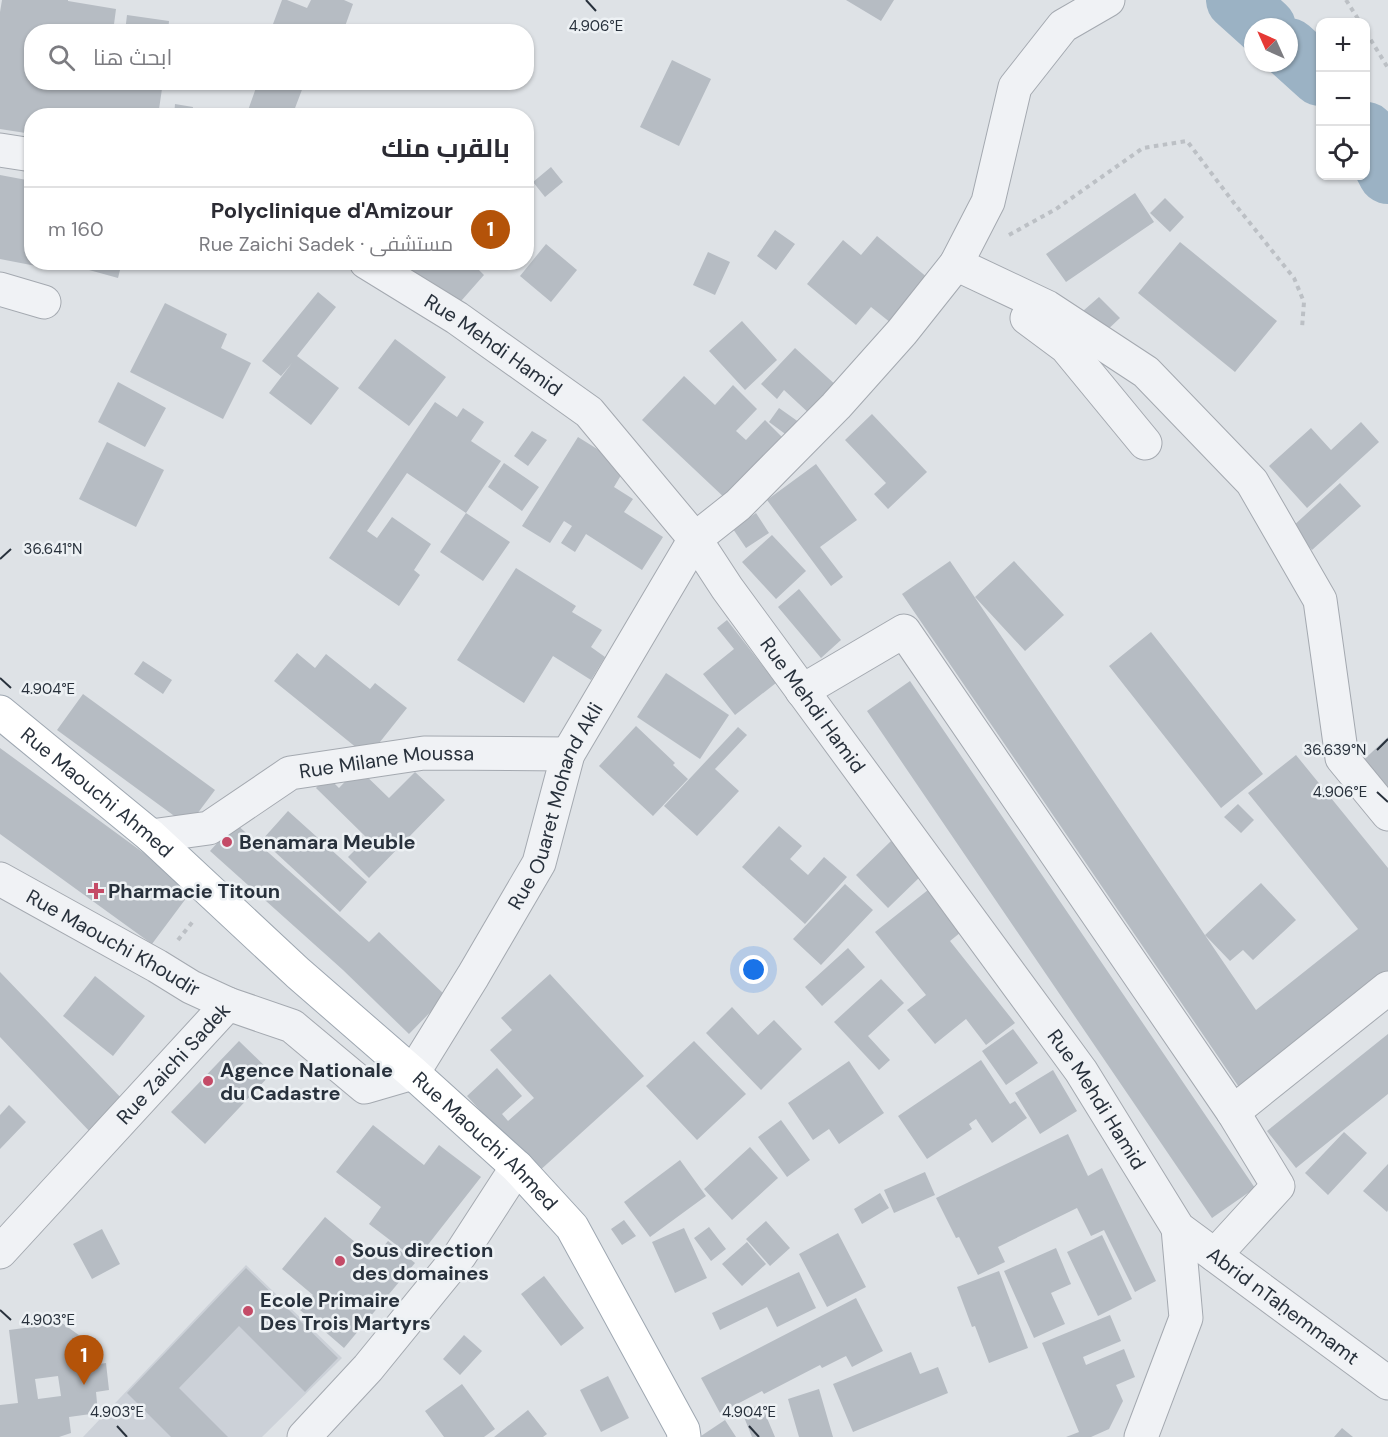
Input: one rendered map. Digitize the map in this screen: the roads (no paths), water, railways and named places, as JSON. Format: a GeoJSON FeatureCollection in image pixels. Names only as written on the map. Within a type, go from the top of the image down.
{"type":"FeatureCollection","features":[{"type":"Feature","properties":{"kind":"main road","name":"Rue Maouchi Ahmed"},"geometry":{"type":"LineString","coordinates":[[0,712],[151,836],[307,980],[517,1167],[572,1227],[683,1430],[684,1437]]}},
{"type":"Feature","properties":{"kind":"street"},"geometry":{"type":"LineString","coordinates":[[695,539],[738,505],[837,406],[902,332],[956,264],[988,202],[1015,87],[1063,26],[1108,0]]}},
{"type":"Feature","properties":{"kind":"street"},"geometry":{"type":"LineString","coordinates":[[0,150],[24,154]]}},
{"type":"Feature","properties":{"kind":"street"},"geometry":{"type":"LineString","coordinates":[[956,264],[1066,347],[1145,443]]}},
{"type":"Feature","properties":{"kind":"street"},"geometry":{"type":"LineString","coordinates":[[956,264],[1047,307],[1146,372],[1252,482],[1320,600],[1342,758],[1388,814]]}},
{"type":"Feature","properties":{"kind":"street","name":"Rue Mehdi Hamid"},"geometry":{"type":"LineString","coordinates":[[379,270],[457,318],[589,412],[695,539],[727,588],[1081,1071],[1178,1228]]}},
{"type":"Feature","properties":{"kind":"street"},"geometry":{"type":"LineString","coordinates":[[0,290],[44,302]]}},
{"type":"Feature","properties":{"kind":"street","name":"Rue Ouaret Mohand Akli"},"geometry":{"type":"LineString","coordinates":[[413,1073],[473,976],[538,863],[568,753],[695,539]]}},
{"type":"Feature","properties":{"kind":"street"},"geometry":{"type":"LineString","coordinates":[[802,690],[904,631],[1233,1112],[1278,1186],[1215,1255]]}},
{"type":"Feature","properties":{"kind":"street","name":"Rue Milane Moussa"},"geometry":{"type":"LineString","coordinates":[[151,836],[209,828],[290,773],[424,753],[568,753]]}},
{"type":"Feature","properties":{"kind":"street","name":"Rue Maouchi Khoudir"},"geometry":{"type":"LineString","coordinates":[[0,879],[191,987],[228,1004]]}},
{"type":"Feature","properties":{"kind":"street"},"geometry":{"type":"LineString","coordinates":[[1233,1112],[1388,988]]}},
{"type":"Feature","properties":{"kind":"street","name":"Rue Zaichi Sadek"},"geometry":{"type":"LineString","coordinates":[[0,1252],[228,1004],[292,1026],[365,1088],[413,1073]]}},
{"type":"Feature","properties":{"kind":"street"},"geometry":{"type":"LineString","coordinates":[[304,1437],[368,1368],[460,1255],[517,1167]]}},
{"type":"Feature","properties":{"kind":"street"},"geometry":{"type":"LineString","coordinates":[[1141,1437],[1186,1318],[1178,1228]]}},
{"type":"Feature","properties":{"kind":"street","name":"Abrid nTaḥemmamt"},"geometry":{"type":"LineString","coordinates":[[1178,1228],[1388,1383]]}},
{"type":"Feature","properties":{"kind":"waterway"},"geometry":{"type":"LineString","coordinates":[[1236,0],[1256,18]]}},
{"type":"Feature","properties":{"kind":"waterway"},"geometry":{"type":"LineString","coordinates":[[1298,56],[1316,72]]}},
{"type":"Feature","properties":{"kind":"waterway"},"geometry":{"type":"LineString","coordinates":[[1370,140],[1388,174]]}},
{"type":"Feature","properties":{"kind":"place","name":"Benamara Meuble"},"geometry":{"type":"Point","coordinates":[227,842]}},
{"type":"Feature","properties":{"kind":"place","name":"Pharmacie Titoun"},"geometry":{"type":"Point","coordinates":[96,891]}},
{"type":"Feature","properties":{"kind":"place","name":"Agence Nationale du Cadastre"},"geometry":{"type":"Point","coordinates":[208,1081]}},
{"type":"Feature","properties":{"kind":"place","name":"Sous direction des domaines"},"geometry":{"type":"Point","coordinates":[340,1261]}},
{"type":"Feature","properties":{"kind":"place","name":"Ecole Primaire Des Trois Martyrs"},"geometry":{"type":"Point","coordinates":[248,1311]}},
{"type":"Feature","properties":{"kind":"place","name":"Polyclinique d'Amizour"},"geometry":{"type":"Point","coordinates":[84,1385]}}]}
